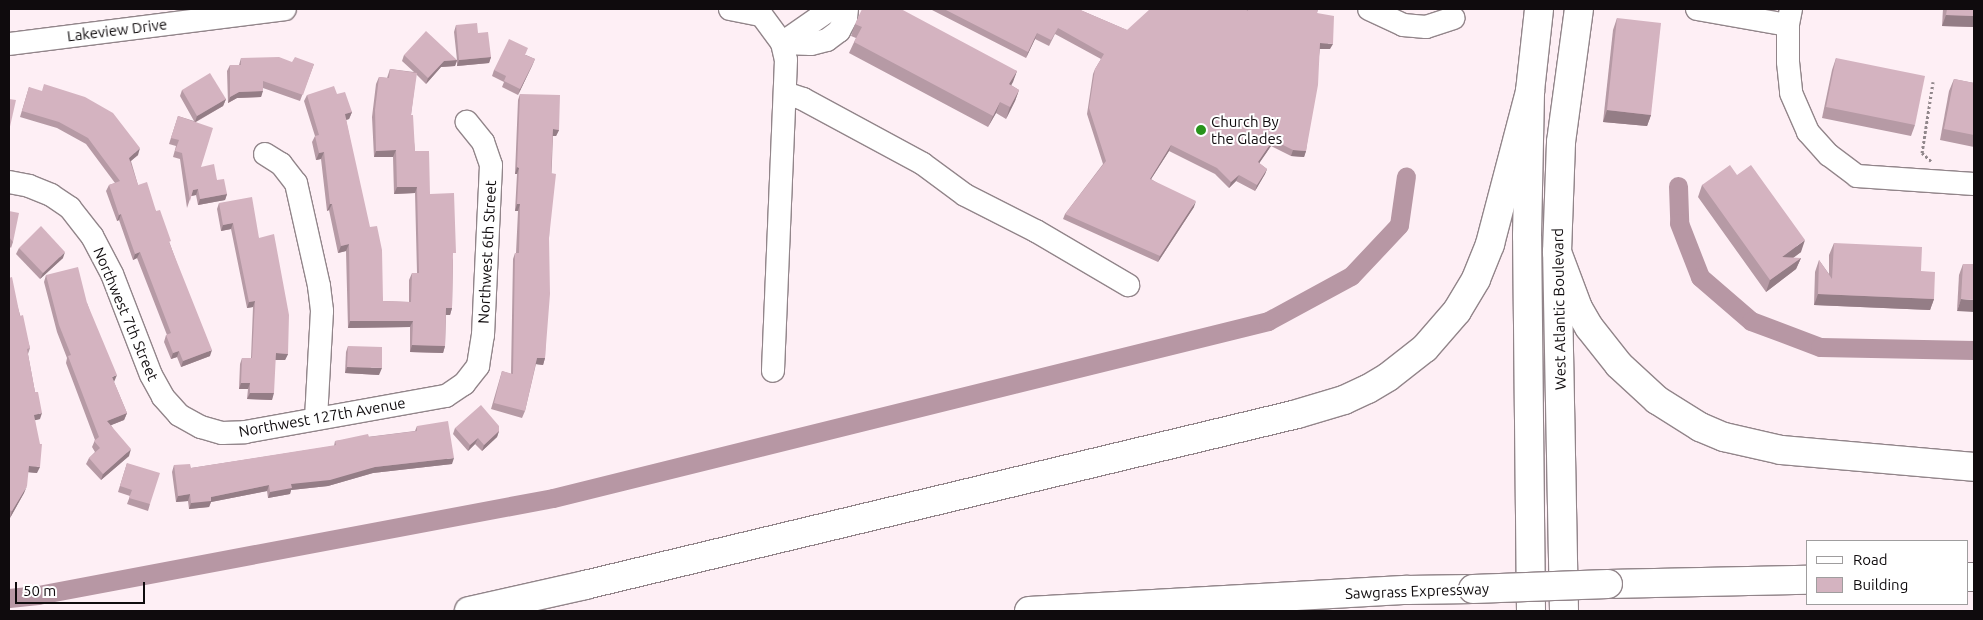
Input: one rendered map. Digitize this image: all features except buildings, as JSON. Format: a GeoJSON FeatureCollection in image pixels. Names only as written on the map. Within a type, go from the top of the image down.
{"type":"FeatureCollection","features":[{"type":"Feature","properties":{"kind":"main road","name":"West Atlantic Boulevard"},"geometry":{"type":"LineString","coordinates":[[1531,611],[1527,246],[1530,91],[1540,9]]}},
{"type":"Feature","properties":{"kind":"main road","name":"West Atlantic Boulevard"},"geometry":{"type":"LineString","coordinates":[[1564,611],[1557,252],[1561,142],[1579,9]]}},
{"type":"Feature","properties":{"kind":"main road"},"geometry":{"type":"LineString","coordinates":[[469,611],[585,586],[1297,414],[1344,400],[1368,389],[1388,377],[1425,348],[1457,311],[1476,279],[1490,244],[1530,91]]}},
{"type":"Feature","properties":{"kind":"main road"},"geometry":{"type":"LineString","coordinates":[[1557,252],[1578,308],[1589,327],[1619,365],[1657,400],[1700,427],[1724,437],[1781,450],[1974,467]]}},
{"type":"Feature","properties":{"kind":"main road","name":"Sawgrass Expressway"},"geometry":{"type":"LineString","coordinates":[[1029,611],[1407,590],[1806,580]]}},
{"type":"Feature","properties":{"kind":"street","name":"Lakeview Drive"},"geometry":{"type":"LineString","coordinates":[[9,44],[155,17],[285,9]]}},
{"type":"Feature","properties":{"kind":"street"},"geometry":{"type":"LineString","coordinates":[[730,9],[759,12],[782,42],[786,60],[773,371]]}},
{"type":"Feature","properties":{"kind":"street"},"geometry":{"type":"LineString","coordinates":[[782,42],[831,9]]}},
{"type":"Feature","properties":{"kind":"street"},"geometry":{"type":"LineString","coordinates":[[782,42],[812,44],[827,40],[839,31],[846,18],[847,9]]}},
{"type":"Feature","properties":{"kind":"street"},"geometry":{"type":"LineString","coordinates":[[1369,9],[1404,25],[1426,27],[1454,18]]}},
{"type":"Feature","properties":{"kind":"street"},"geometry":{"type":"LineString","coordinates":[[1697,9],[1790,17],[1788,62],[1791,93],[1808,132],[1829,155],[1857,176],[1974,184]]}},
{"type":"Feature","properties":{"kind":"street"},"geometry":{"type":"LineString","coordinates":[[785,93],[803,99],[923,164],[965,195],[1036,231],[1128,285]]}},
{"type":"Feature","properties":{"kind":"street","name":"Northwest 6th Street"},"geometry":{"type":"LineString","coordinates":[[464,384],[478,366],[483,335],[491,165],[483,142],[467,122]]}},
{"type":"Feature","properties":{"kind":"street"},"geometry":{"type":"LineString","coordinates":[[265,154],[281,164],[296,184],[319,286],[322,312],[316,419]]}},
{"type":"Feature","properties":{"kind":"street","name":"Northwest 7th Street"},"geometry":{"type":"LineString","coordinates":[[9,182],[29,186],[51,195],[70,208],[92,236],[112,274],[151,376],[163,397],[179,415]]}},
{"type":"Feature","properties":{"kind":"street","name":"Northwest 127th Avenue"},"geometry":{"type":"LineString","coordinates":[[179,415],[201,427],[222,433],[245,432],[446,396],[464,384]]}},
{"type":"Feature","properties":{"kind":"path"},"geometry":{"type":"LineString","coordinates":[[1933,82],[1922,153],[1937,166]]}},
{"type":"Feature","properties":{"kind":"waterway"},"geometry":{"type":"LineString","coordinates":[[9,598],[38,595],[553,498],[1268,321],[1351,276],[1399,225],[1406,176]]}},
{"type":"Feature","properties":{"kind":"waterway"},"geometry":{"type":"LineString","coordinates":[[1678,186],[1679,223],[1700,277],[1751,321],[1820,347],[1974,350]]}},
{"type":"Feature","properties":{"kind":"place","name":"Church By the Glades"},"geometry":{"type":"Point","coordinates":[1201,130]}}]}
